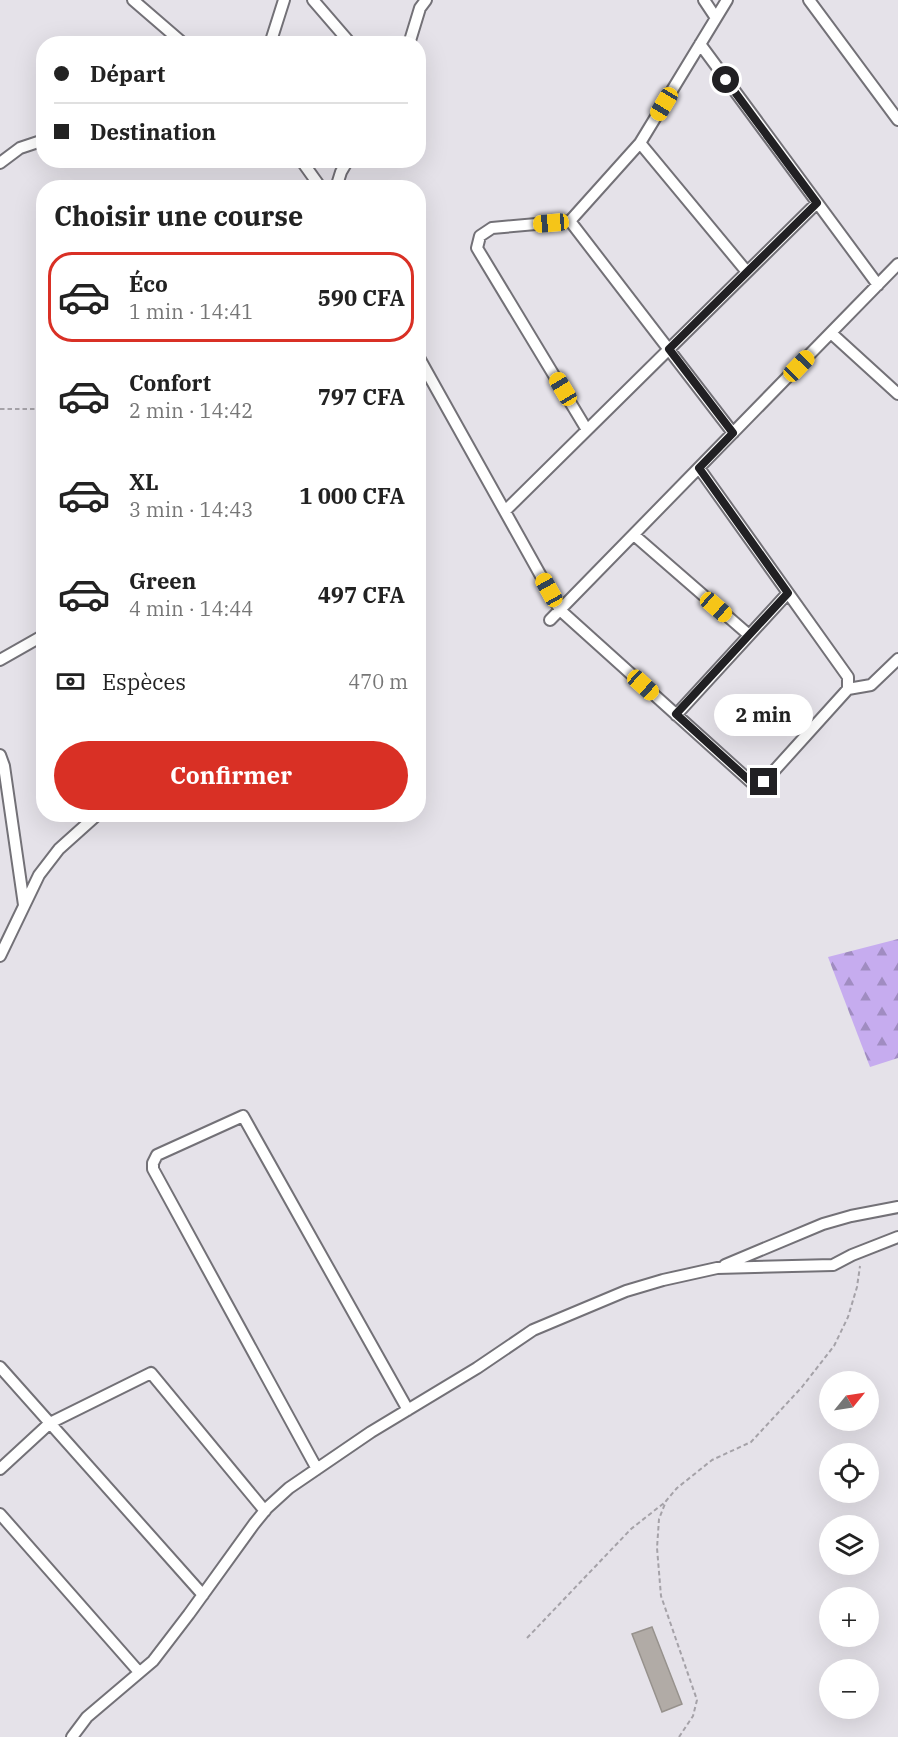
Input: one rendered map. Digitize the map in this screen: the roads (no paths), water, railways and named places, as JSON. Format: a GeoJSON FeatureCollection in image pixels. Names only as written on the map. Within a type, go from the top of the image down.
{"type":"FeatureCollection","features":[{"type":"Feature","properties":{"kind":"street"},"geometry":{"type":"LineString","coordinates":[[134,0],[175,36]]}},
{"type":"Feature","properties":{"kind":"street"},"geometry":{"type":"LineString","coordinates":[[273,36],[284,0]]}},
{"type":"Feature","properties":{"kind":"street"},"geometry":{"type":"LineString","coordinates":[[313,0],[344,36]]}},
{"type":"Feature","properties":{"kind":"street"},"geometry":{"type":"LineString","coordinates":[[411,36],[420,8],[426,0]]}},
{"type":"Feature","properties":{"kind":"street"},"geometry":{"type":"LineString","coordinates":[[704,0],[716,18]]}},
{"type":"Feature","properties":{"kind":"street"},"geometry":{"type":"LineString","coordinates":[[587,430],[477,248],[480,236],[492,228],[570,221],[640,143],[727,0]]}},
{"type":"Feature","properties":{"kind":"street"},"geometry":{"type":"LineString","coordinates":[[809,0],[896,114]]}},
{"type":"Feature","properties":{"kind":"street"},"geometry":{"type":"LineString","coordinates":[[700,44],[878,285]]}},
{"type":"Feature","properties":{"kind":"street"},"geometry":{"type":"LineString","coordinates":[[0,163],[20,148],[36,143]]}},
{"type":"Feature","properties":{"kind":"street"},"geometry":{"type":"LineString","coordinates":[[640,143],[747,272]]}},
{"type":"Feature","properties":{"kind":"street"},"geometry":{"type":"LineString","coordinates":[[505,511],[817,203]]}},
{"type":"Feature","properties":{"kind":"street"},"geometry":{"type":"LineString","coordinates":[[570,221],[733,433]]}},
{"type":"Feature","properties":{"kind":"street"},"geometry":{"type":"LineString","coordinates":[[550,620],[898,264]]}},
{"type":"Feature","properties":{"kind":"street"},"geometry":{"type":"LineString","coordinates":[[831,333],[898,394]]}},
{"type":"Feature","properties":{"kind":"street"},"geometry":{"type":"LineString","coordinates":[[426,370],[560,610],[751,782],[764,782],[848,689],[871,685],[898,658]]}},
{"type":"Feature","properties":{"kind":"street"},"geometry":{"type":"LineString","coordinates":[[699,468],[848,677],[848,689]]}},
{"type":"Feature","properties":{"kind":"street"},"geometry":{"type":"LineString","coordinates":[[634,535],[749,635]]}},
{"type":"Feature","properties":{"kind":"street"},"geometry":{"type":"LineString","coordinates":[[676,714],[788,593]]}},
{"type":"Feature","properties":{"kind":"street"},"geometry":{"type":"LineString","coordinates":[[0,660],[36,640]]}},
{"type":"Feature","properties":{"kind":"street"},"geometry":{"type":"LineString","coordinates":[[0,755],[4,766],[24,906]]}},
{"type":"Feature","properties":{"kind":"street"},"geometry":{"type":"LineString","coordinates":[[0,956],[39,874],[89,822]]}},
{"type":"Feature","properties":{"kind":"street"},"geometry":{"type":"LineString","coordinates":[[317,1469],[153,1169],[157,1155],[243,1116],[408,1410]]}},
{"type":"Feature","properties":{"kind":"street"},"geometry":{"type":"LineString","coordinates":[[72,1737],[87,1717],[153,1661],[265,1511],[289,1488],[371,1432],[477,1368],[533,1330],[626,1291],[717,1268],[823,1224],[851,1216],[898,1208]]}},
{"type":"Feature","properties":{"kind":"street"},"geometry":{"type":"LineString","coordinates":[[717,1268],[833,1265],[898,1237]]}},
{"type":"Feature","properties":{"kind":"street"},"geometry":{"type":"LineString","coordinates":[[0,1367],[203,1595]]}},
{"type":"Feature","properties":{"kind":"street"},"geometry":{"type":"LineString","coordinates":[[0,1469],[50,1423],[151,1373],[265,1511]]}},
{"type":"Feature","properties":{"kind":"street"},"geometry":{"type":"LineString","coordinates":[[0,1514],[139,1672]]}}]}
